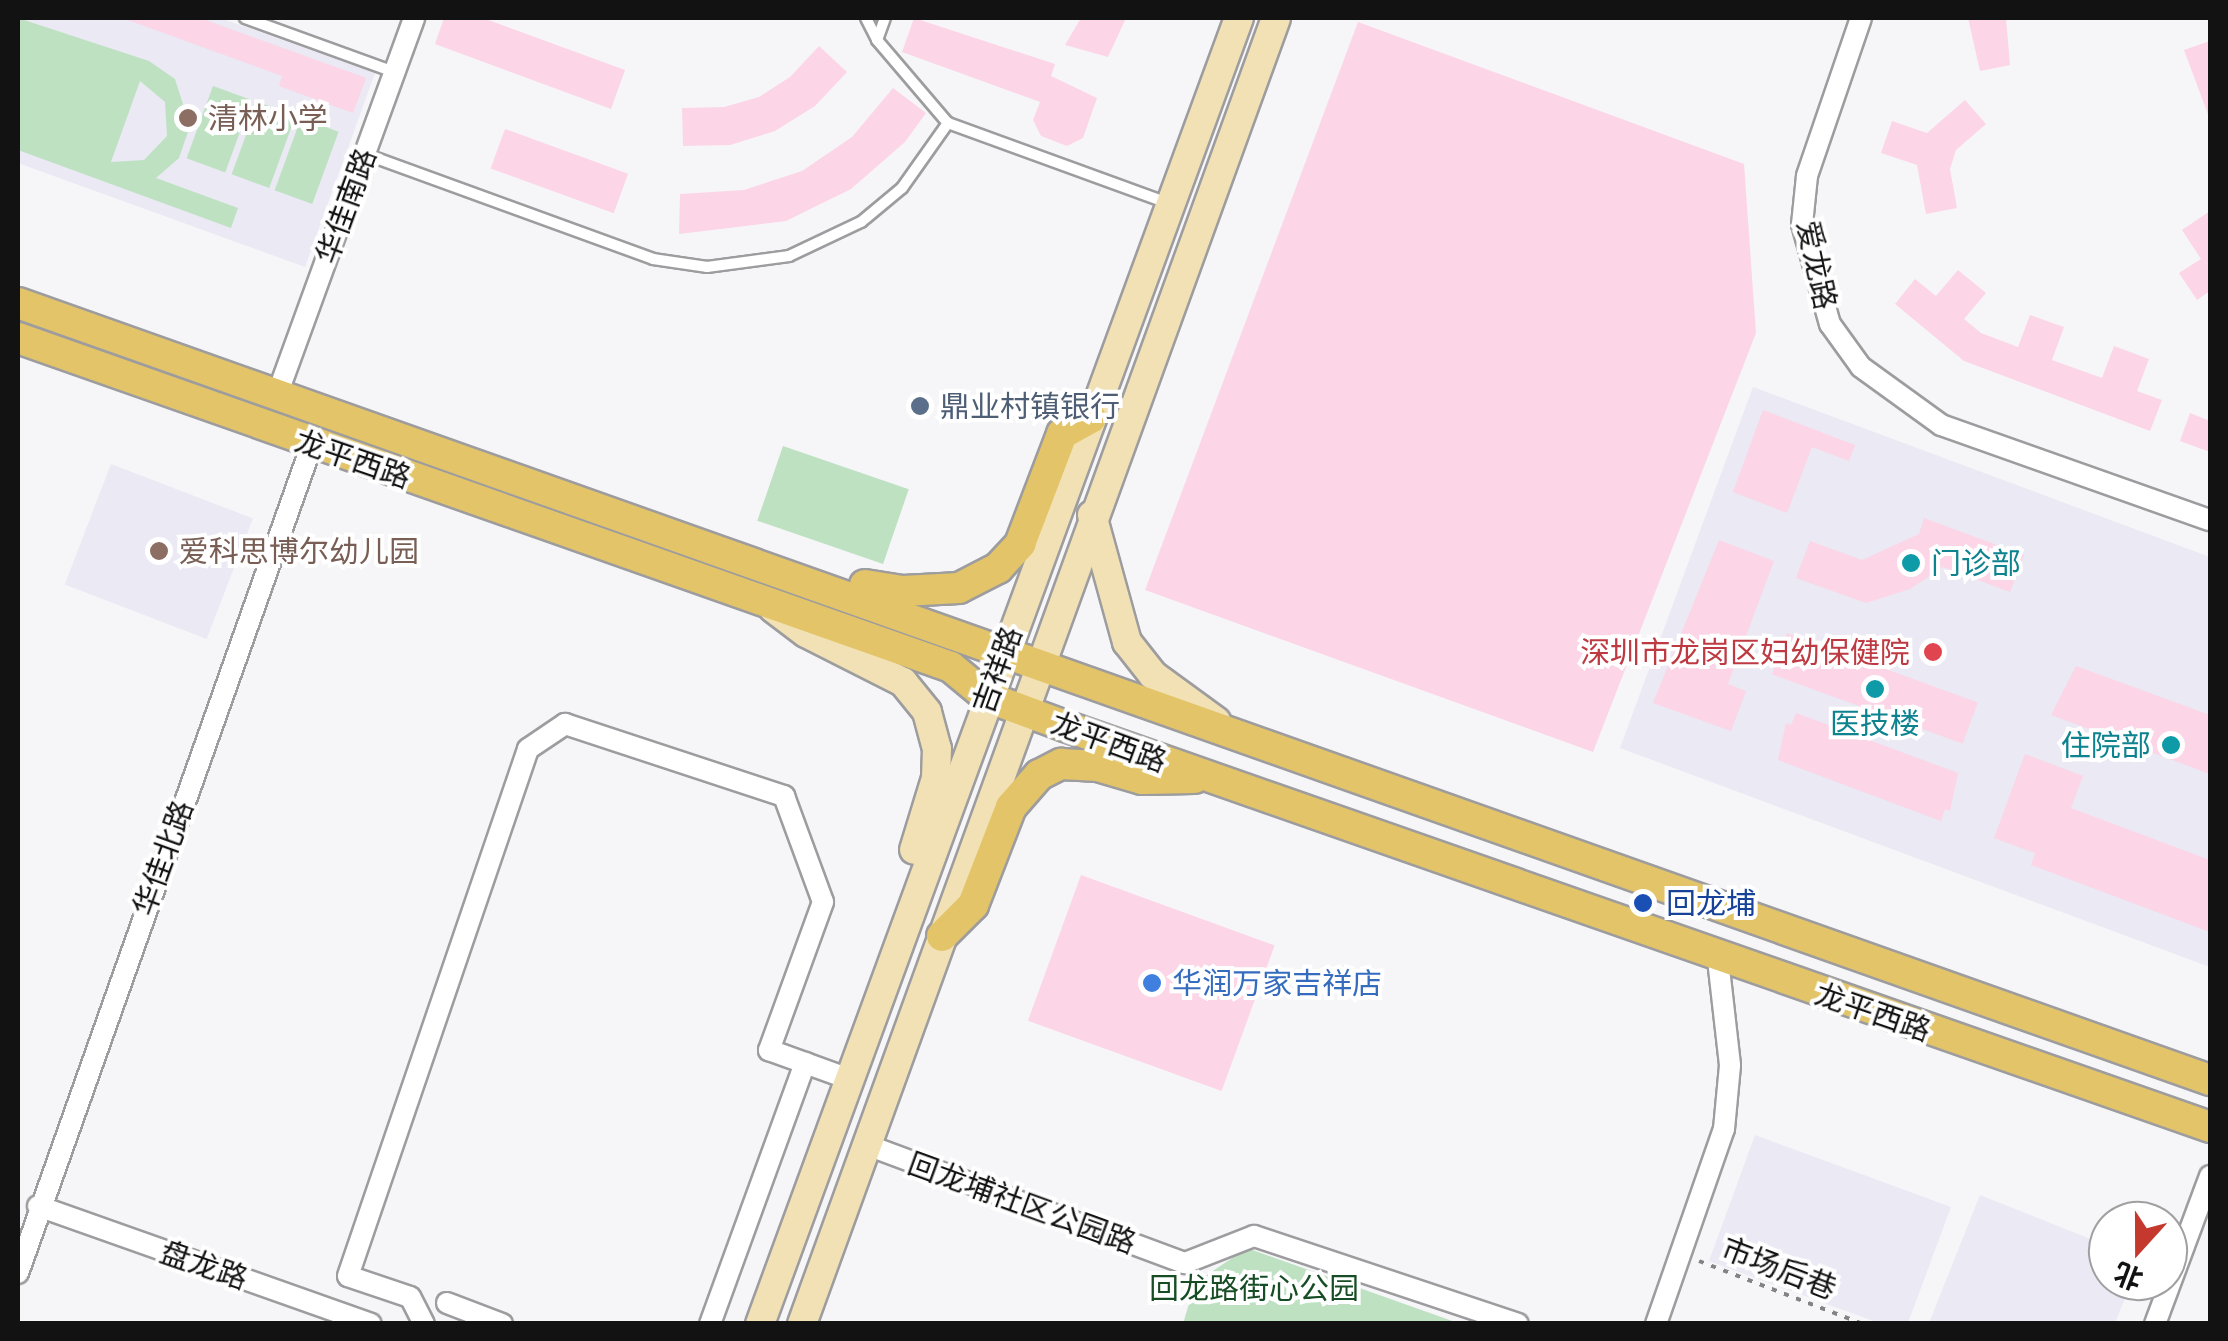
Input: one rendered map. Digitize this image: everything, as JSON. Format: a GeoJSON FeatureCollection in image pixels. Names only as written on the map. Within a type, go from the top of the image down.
{"type":"FeatureCollection","features":[{"type":"Feature","properties":{"kind":"main road","name":"吉祥路"},"geometry":{"type":"LineString","coordinates":[[760,1324],[1004,650],[1239,18]]}},
{"type":"Feature","properties":{"kind":"main road","name":"吉祥路"},"geometry":{"type":"LineString","coordinates":[[802,1324],[1092,515],[1276,18]]}},
{"type":"Feature","properties":{"kind":"main road","name":"龙平西路"},"geometry":{"type":"LineString","coordinates":[[18,303],[1042,663],[1256,746],[2210,1080]]}},
{"type":"Feature","properties":{"kind":"main road","name":"龙平西路"},"geometry":{"type":"LineString","coordinates":[[18,338],[951,667],[987,697],[1024,711],[1718,959],[2210,1127]]}},
{"type":"Feature","properties":{"kind":"main road"},"geometry":{"type":"LineString","coordinates":[[773,568],[903,592],[959,588],[998,568],[1020,544],[1062,434],[1091,418]]}},
{"type":"Feature","properties":{"kind":"main road"},"geometry":{"type":"LineString","coordinates":[[1092,515],[1120,626],[1138,659],[1170,690],[1256,746]]}},
{"type":"Feature","properties":{"kind":"main road"},"geometry":{"type":"LineString","coordinates":[[768,603],[806,634],[903,682],[927,712],[937,749],[936,778],[905,882],[905,924]]}},
{"type":"Feature","properties":{"kind":"main road"},"geometry":{"type":"LineString","coordinates":[[942,936],[974,906],[1011,808],[1039,775],[1060,764],[1098,766],[1142,779],[1205,776]]}},
{"type":"Feature","properties":{"kind":"street","name":"华佳南路"},"geometry":{"type":"LineString","coordinates":[[277,395],[414,18]]}},
{"type":"Feature","properties":{"kind":"street","name":"爱龙路"},"geometry":{"type":"LineString","coordinates":[[1861,18],[1807,176],[1802,224],[1830,324],[1861,367],[1941,425],[2210,520]]}},
{"type":"Feature","properties":{"kind":"street","name":"华佳北路"},"geometry":{"type":"LineString","coordinates":[[18,1273],[38,1206],[312,444]]}},
{"type":"Feature","properties":{"kind":"street"},"geometry":{"type":"LineString","coordinates":[[424,1324],[410,1297],[348,1276],[528,749],[565,724],[784,796],[822,902],[769,1050],[849,1079]]}},
{"type":"Feature","properties":{"kind":"street"},"geometry":{"type":"LineString","coordinates":[[1656,1324],[1724,1129],[1730,1065],[1718,959]]}},
{"type":"Feature","properties":{"kind":"street"},"geometry":{"type":"LineString","coordinates":[[710,1324],[805,1063]]}},
{"type":"Feature","properties":{"kind":"street","name":"回龙埔社区公园路"},"geometry":{"type":"LineString","coordinates":[[867,1145],[1184,1264],[1254,1236],[1518,1324]]}},
{"type":"Feature","properties":{"kind":"street"},"geometry":{"type":"LineString","coordinates":[[2155,1324],[2210,1176]]}},
{"type":"Feature","properties":{"kind":"street","name":"盘龙路"},"geometry":{"type":"LineString","coordinates":[[38,1206],[371,1324]]}},
{"type":"Feature","properties":{"kind":"street"},"geometry":{"type":"LineString","coordinates":[[448,1303],[502,1324]]}},
{"type":"Feature","properties":{"kind":"lane"},"geometry":{"type":"LineString","coordinates":[[246,18],[394,72]]}},
{"type":"Feature","properties":{"kind":"lane"},"geometry":{"type":"LineString","coordinates":[[866,18],[877,40],[948,123],[1170,204]]}},
{"type":"Feature","properties":{"kind":"lane"},"geometry":{"type":"LineString","coordinates":[[877,40],[886,18]]}},
{"type":"Feature","properties":{"kind":"lane"},"geometry":{"type":"LineString","coordinates":[[364,154],[653,259],[735,266],[789,256],[862,222],[920,168],[948,123]]}},
{"type":"Feature","properties":{"kind":"path","name":"市场后巷"},"geometry":{"type":"LineString","coordinates":[[1680,1254],[1862,1324]]}},
{"type":"Feature","properties":{"kind":"shaded area","name":"清林小学"},"geometry":{"type":"Polygon","coordinates":[[[18,18],[220,18],[375,73],[305,267],[18,163],[18,18]]]}},
{"type":"Feature","properties":{"kind":"shaded area","name":"深圳市龙岗区妇幼保健院"},"geometry":{"type":"Polygon","coordinates":[[[1753,387],[2210,557],[2210,967],[1620,748],[1753,387]]]}},
{"type":"Feature","properties":{"kind":"shaded area","name":"爱科思博尔幼儿园"},"geometry":{"type":"Polygon","coordinates":[[[111,464],[253,518],[207,639],[65,584],[111,464]]]}},
{"type":"Feature","properties":{"kind":"shaded area"},"geometry":{"type":"Polygon","coordinates":[[[1755,1135],[1951,1207],[1908,1323],[1879,1323],[1709,1261],[1755,1135]]]}},
{"type":"Feature","properties":{"kind":"shaded area"},"geometry":{"type":"Polygon","coordinates":[[[1980,1195],[2088,1238],[2088,1301],[2124,1301],[2115,1323],[1929,1323],[1980,1195]]]}},
{"type":"Feature","properties":{"kind":"green space"},"geometry":{"type":"Polygon","coordinates":[[[18,18],[149,61],[175,79],[190,126],[179,158],[156,178],[238,208],[231,228],[18,150],[18,18]],[[140,81],[111,162],[144,160],[167,136],[165,102],[140,81]]]}},
{"type":"Feature","properties":{"kind":"green space"},"geometry":{"type":"Polygon","coordinates":[[[213,86],[252,100],[225,172],[187,158],[213,86]]]}},
{"type":"Feature","properties":{"kind":"green space"},"geometry":{"type":"Polygon","coordinates":[[[258,102],[296,116],[269,188],[232,174],[258,102]]]}},
{"type":"Feature","properties":{"kind":"green space"},"geometry":{"type":"Polygon","coordinates":[[[301,118],[339,132],[312,204],[275,190],[301,118]]]}},
{"type":"Feature","properties":{"kind":"green space"},"geometry":{"type":"Polygon","coordinates":[[[783,446],[909,489],[883,564],[757,521],[783,446]]]}},
{"type":"Feature","properties":{"kind":"green space","name":"回龙路街心公园"},"geometry":{"type":"Polygon","coordinates":[[[1247,1248],[1458,1323],[1183,1324],[1195,1283],[1247,1248]]]}},
{"type":"Feature","properties":{"kind":"building"},"geometry":{"type":"Polygon","coordinates":[[[200,18],[366,78],[353,113],[279,86],[282,76],[125,19],[200,18]]]}},
{"type":"Feature","properties":{"kind":"building"},"geometry":{"type":"Polygon","coordinates":[[[444,18],[483,18],[625,70],[611,109],[435,44],[444,18]]]}},
{"type":"Feature","properties":{"kind":"building"},"geometry":{"type":"Polygon","coordinates":[[[914,18],[1055,64],[1051,76],[1097,98],[1083,138],[1067,146],[1041,136],[1033,120],[1040,102],[902,52],[914,18]]]}},
{"type":"Feature","properties":{"kind":"building"},"geometry":{"type":"Polygon","coordinates":[[[1081,18],[1126,18],[1108,57],[1065,45],[1081,18]]]}},
{"type":"Feature","properties":{"kind":"building"},"geometry":{"type":"Polygon","coordinates":[[[1968,18],[2006,18],[2010,65],[1980,71],[1968,18]]]}},
{"type":"Feature","properties":{"kind":"building"},"geometry":{"type":"Polygon","coordinates":[[[1358,22],[1744,164],[1756,333],[1593,752],[1145,590],[1358,22]]]}},
{"type":"Feature","properties":{"kind":"building"},"geometry":{"type":"Polygon","coordinates":[[[2210,41],[2210,117],[2209,117],[2184,50],[2210,41]]]}},
{"type":"Feature","properties":{"kind":"building"},"geometry":{"type":"Polygon","coordinates":[[[819,46],[847,72],[815,106],[775,131],[730,145],[683,146],[682,108],[724,107],[759,97],[790,77],[819,46]]]}},
{"type":"Feature","properties":{"kind":"building"},"geometry":{"type":"Polygon","coordinates":[[[893,88],[926,113],[905,142],[851,189],[786,221],[679,234],[680,194],[744,190],[802,171],[852,137],[893,88]]]}},
{"type":"Feature","properties":{"kind":"building"},"geometry":{"type":"Polygon","coordinates":[[[1965,100],[1986,124],[1956,150],[1950,169],[1957,208],[1926,214],[1917,165],[1881,153],[1892,121],[1927,133],[1965,100]]]}},
{"type":"Feature","properties":{"kind":"building"},"geometry":{"type":"Polygon","coordinates":[[[505,129],[628,174],[614,213],[491,168],[505,129]]]}},
{"type":"Feature","properties":{"kind":"building"},"geometry":{"type":"Polygon","coordinates":[[[2210,211],[2210,291],[2197,300],[2179,273],[2201,259],[2182,230],[2210,211]]]}},
{"type":"Feature","properties":{"kind":"building"},"geometry":{"type":"Polygon","coordinates":[[[1958,270],[1986,293],[1964,319],[1981,333],[2018,347],[2030,315],[2064,327],[2052,360],[2102,378],[2114,346],[2149,359],[2137,391],[2162,400],[2150,431],[1964,361],[1895,304],[1915,279],[1936,296],[1958,270]]]}},
{"type":"Feature","properties":{"kind":"building"},"geometry":{"type":"Polygon","coordinates":[[[1763,410],[1855,445],[1849,461],[1812,447],[1787,513],[1733,492],[1763,410]]]}},
{"type":"Feature","properties":{"kind":"building"},"geometry":{"type":"Polygon","coordinates":[[[2190,413],[2210,421],[2210,452],[2180,441],[2190,413]]]}},
{"type":"Feature","properties":{"kind":"building","name":"门诊部"},"geometry":{"type":"Polygon","coordinates":[[[1924,518],[2024,555],[2010,592],[1943,567],[1910,589],[1866,603],[1796,578],[1810,541],[1862,560],[1919,534],[1924,518]]]}},
{"type":"Feature","properties":{"kind":"building"},"geometry":{"type":"Polygon","coordinates":[[[1719,540],[1774,561],[1728,684],[1746,691],[1731,731],[1653,703],[1719,540]]]}},
{"type":"Feature","properties":{"kind":"building","name":"医技楼"},"geometry":{"type":"Polygon","coordinates":[[[1787,633],[1978,702],[1963,744],[1772,674],[1787,633]]]}},
{"type":"Feature","properties":{"kind":"building","name":"住院部"},"geometry":{"type":"Polygon","coordinates":[[[2076,666],[2210,715],[2210,774],[2051,715],[2076,666]]]}},
{"type":"Feature","properties":{"kind":"building"},"geometry":{"type":"Polygon","coordinates":[[[1796,713],[1958,773],[1950,811],[1945,809],[1941,821],[1778,760],[1786,723],[1791,725],[1796,713]]]}},
{"type":"Feature","properties":{"kind":"building"},"geometry":{"type":"Polygon","coordinates":[[[2025,754],[2083,776],[2071,808],[2210,860],[2210,932],[2031,865],[2035,853],[1994,838],[2025,754]]]}},
{"type":"Feature","properties":{"kind":"building","name":"华润万家吉祥店"},"geometry":{"type":"Polygon","coordinates":[[[1081,875],[1275,945],[1222,1091],[1028,1021],[1081,875]]]}},
{"type":"Feature","properties":{"kind":"place","name":"清林小学"},"geometry":{"type":"Point","coordinates":[188,118]}},
{"type":"Feature","properties":{"kind":"place","name":"鼎业村镇银行"},"geometry":{"type":"Point","coordinates":[920,406]}},
{"type":"Feature","properties":{"kind":"place","name":"爱科思博尔幼儿园"},"geometry":{"type":"Point","coordinates":[159,551]}},
{"type":"Feature","properties":{"kind":"place","name":"门诊部"},"geometry":{"type":"Point","coordinates":[1911,563]}},
{"type":"Feature","properties":{"kind":"place","name":"深圳市龙岗区妇幼保健院"},"geometry":{"type":"Point","coordinates":[1933,652]}},
{"type":"Feature","properties":{"kind":"place","name":"医技楼"},"geometry":{"type":"Point","coordinates":[1875,689]}},
{"type":"Feature","properties":{"kind":"place","name":"住院部"},"geometry":{"type":"Point","coordinates":[2171,745]}},
{"type":"Feature","properties":{"kind":"place","name":"回龙埔"},"geometry":{"type":"Point","coordinates":[1643,903]}},
{"type":"Feature","properties":{"kind":"place","name":"华润万家吉祥店"},"geometry":{"type":"Point","coordinates":[1152,983]}}]}
